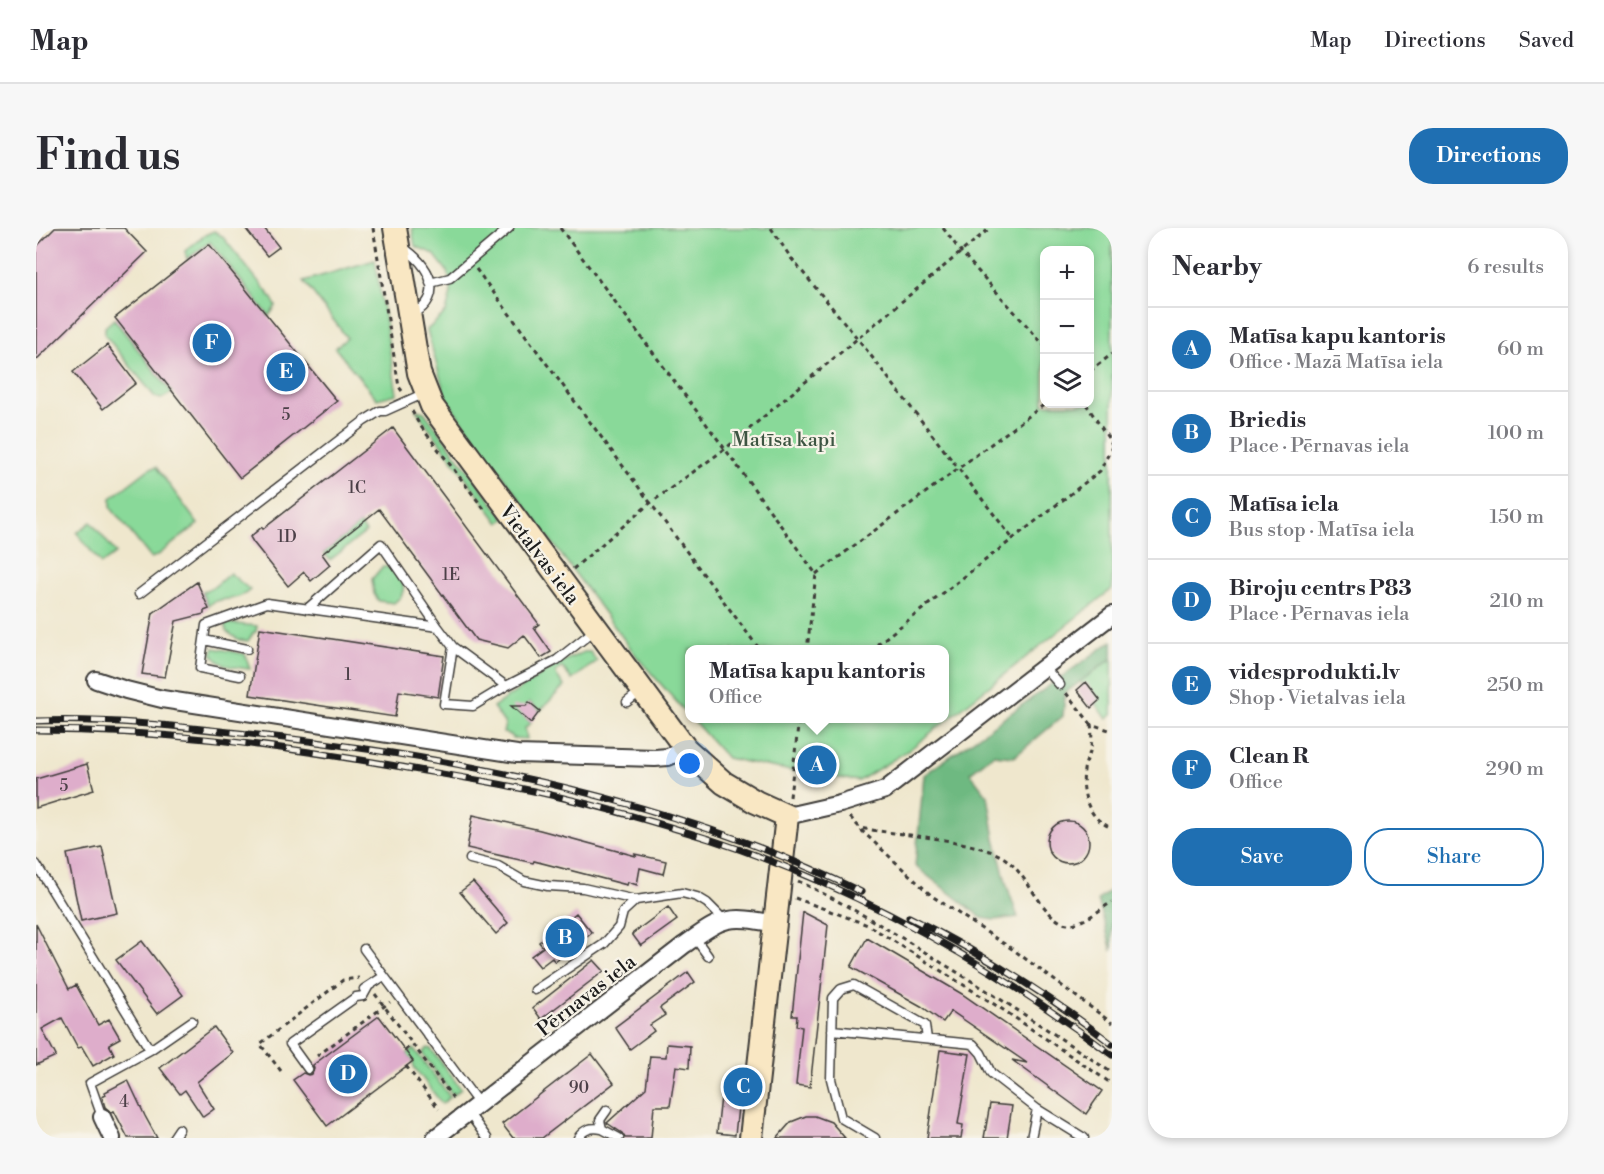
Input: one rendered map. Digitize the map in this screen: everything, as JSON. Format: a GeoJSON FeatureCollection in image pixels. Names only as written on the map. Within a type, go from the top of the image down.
{"type":"FeatureCollection","features":[{"type":"Feature","properties":{"kind":"street","name":"Vietalvas iela"},"geometry":{"type":"LineString","coordinates":[[396,236],[419,373],[426,393],[447,429],[596,629],[634,696],[686,749],[724,783],[787,816]]}},
{"type":"Feature","properties":{"kind":"street"},"geometry":{"type":"LineString","coordinates":[[751,1138],[787,816],[840,804],[885,790],[1112,615]]}},
{"type":"Feature","properties":{"kind":"street"},"geometry":{"type":"LineString","coordinates":[[96,680],[162,699],[517,754],[655,758],[668,757],[686,749]]}},
{"type":"Feature","properties":{"kind":"street"},"geometry":{"type":"LineString","coordinates":[[723,920],[740,918],[775,924]]}},
{"type":"Feature","properties":{"kind":"street","name":"Pērnavas iela"},"geometry":{"type":"LineString","coordinates":[[435,1138],[695,938],[723,920]]}},
{"type":"Feature","properties":{"kind":"street"},"geometry":{"type":"LineString","coordinates":[[102,1117],[112,1138]]}},
{"type":"Feature","properties":{"kind":"lane"},"geometry":{"type":"LineString","coordinates":[[430,283],[450,278],[508,228]]}},
{"type":"Feature","properties":{"kind":"lane"},"geometry":{"type":"LineString","coordinates":[[396,236],[423,266],[430,283],[429,302],[409,317]]}},
{"type":"Feature","properties":{"kind":"lane"},"geometry":{"type":"LineString","coordinates":[[139,594],[364,421],[380,411],[385,411],[426,393]]}},
{"type":"Feature","properties":{"kind":"lane"},"geometry":{"type":"LineString","coordinates":[[307,609],[381,544],[453,647],[506,686]]}},
{"type":"Feature","properties":{"kind":"lane"},"geometry":{"type":"LineString","coordinates":[[240,676],[200,668],[206,625],[267,603],[438,627]]}},
{"type":"Feature","properties":{"kind":"lane"},"geometry":{"type":"LineString","coordinates":[[453,647],[444,704],[473,706],[556,660],[596,629]]}},
{"type":"Feature","properties":{"kind":"lane"},"geometry":{"type":"LineString","coordinates":[[204,640],[247,649]]}},
{"type":"Feature","properties":{"kind":"lane"},"geometry":{"type":"LineString","coordinates":[[1044,667],[1060,685]]}},
{"type":"Feature","properties":{"kind":"lane"},"geometry":{"type":"LineString","coordinates":[[470,859],[498,866],[524,881],[548,886],[584,888],[636,900],[682,893],[697,897],[707,903],[723,920]]}},
{"type":"Feature","properties":{"kind":"lane"},"geometry":{"type":"LineString","coordinates":[[36,864],[150,1050]]}},
{"type":"Feature","properties":{"kind":"lane"},"geometry":{"type":"LineString","coordinates":[[535,990],[604,944],[619,927],[623,912],[636,900]]}},
{"type":"Feature","properties":{"kind":"lane"},"geometry":{"type":"LineString","coordinates":[[695,938],[708,956]]}},
{"type":"Feature","properties":{"kind":"lane"},"geometry":{"type":"LineString","coordinates":[[364,949],[416,1023],[427,1033],[474,1108],[487,1138]]}},
{"type":"Feature","properties":{"kind":"lane"},"geometry":{"type":"LineString","coordinates":[[308,1069],[290,1044],[356,997],[363,996],[369,987],[384,976]]}},
{"type":"Feature","properties":{"kind":"lane"},"geometry":{"type":"LineString","coordinates":[[875,1138],[842,1118],[831,1079],[833,998],[841,989],[854,985],[925,1025],[927,1039]]}},
{"type":"Feature","properties":{"kind":"lane"},"geometry":{"type":"LineString","coordinates":[[102,1117],[90,1083],[150,1050],[192,1021]]}},
{"type":"Feature","properties":{"kind":"lane"},"geometry":{"type":"LineString","coordinates":[[832,1030],[973,1044],[981,1053],[991,1073],[1037,1109],[1084,1138]]}},
{"type":"Feature","properties":{"kind":"lane"},"geometry":{"type":"LineString","coordinates":[[1031,1138],[1037,1109]]}},
{"type":"Feature","properties":{"kind":"lane"},"geometry":{"type":"LineString","coordinates":[[602,1129],[600,1120],[607,1110]]}},
{"type":"Feature","properties":{"kind":"lane"},"geometry":{"type":"LineString","coordinates":[[578,1138],[583,1131],[593,1127],[619,1138]]}},
{"type":"Feature","properties":{"kind":"lane"},"geometry":{"type":"LineString","coordinates":[[174,1138],[179,1129]]}},
{"type":"Feature","properties":{"kind":"path"},"geometry":{"type":"LineString","coordinates":[[560,228],[816,574],[808,645]]}},
{"type":"Feature","properties":{"kind":"path"},"geometry":{"type":"LineString","coordinates":[[771,228],[791,258],[858,339],[1013,539]]}},
{"type":"Feature","properties":{"kind":"path"},"geometry":{"type":"LineString","coordinates":[[943,228],[961,252],[1040,341]]}},
{"type":"Feature","properties":{"kind":"path"},"geometry":{"type":"LineString","coordinates":[[569,572],[650,504],[725,449],[990,228]]}},
{"type":"Feature","properties":{"kind":"path"},"geometry":{"type":"LineString","coordinates":[[470,261],[756,645]]}},
{"type":"Feature","properties":{"kind":"path"},"geometry":{"type":"LineString","coordinates":[[1094,367],[1112,354]]}},
{"type":"Feature","properties":{"kind":"path"},"geometry":{"type":"LineString","coordinates":[[816,574],[1040,408]]}},
{"type":"Feature","properties":{"kind":"path"},"geometry":{"type":"LineString","coordinates":[[876,645],[1100,471],[1112,446],[1088,408]]}},
{"type":"Feature","properties":{"kind":"path"},"geometry":{"type":"LineString","coordinates":[[1060,685],[1091,724],[1112,731]]}},
{"type":"Feature","properties":{"kind":"path"},"geometry":{"type":"LineString","coordinates":[[787,816],[798,723]]}},
{"type":"Feature","properties":{"kind":"path"},"geometry":{"type":"LineString","coordinates":[[1091,724],[1091,747],[1084,768],[1083,786],[1086,804],[1097,819],[1112,828]]}},
{"type":"Feature","properties":{"kind":"path"},"geometry":{"type":"LineString","coordinates":[[840,804],[860,828],[932,896],[1015,951],[1112,1023]]}},
{"type":"Feature","properties":{"kind":"path"},"geometry":{"type":"LineString","coordinates":[[860,828],[991,851],[1007,859],[1023,876],[1052,915],[1064,924],[1075,924],[1112,902]]}},
{"type":"Feature","properties":{"kind":"path"},"geometry":{"type":"LineString","coordinates":[[794,879],[840,901],[882,925],[1112,1073]]}},
{"type":"Feature","properties":{"kind":"path"},"geometry":{"type":"LineString","coordinates":[[791,896],[868,925],[1005,1011],[1112,1084]]}},
{"type":"Feature","properties":{"kind":"path"},"geometry":{"type":"LineString","coordinates":[[280,1071],[260,1044],[344,980],[363,977],[453,1098]]}},
{"type":"Feature","properties":{"kind":"path"},"geometry":{"type":"LineString","coordinates":[[317,1056],[398,995]]}},
{"type":"Feature","properties":{"kind":"path"},"geometry":{"type":"LineString","coordinates":[[405,1050],[427,1033]]}},
{"type":"Feature","properties":{"kind":"path"},"geometry":{"type":"LineString","coordinates":[[406,1066],[439,1109]]}},
{"type":"Feature","properties":{"kind":"green space","name":"Matīsa kapi"},"geometry":{"type":"Polygon","coordinates":[[[412,228],[1112,228],[1112,589],[949,718],[949,645],[685,645],[685,711],[637,657],[446,399],[427,330],[446,312],[451,293],[451,282],[447,271],[434,254],[415,246],[412,228]]]}},
{"type":"Feature","properties":{"kind":"green space"},"geometry":{"type":"Polygon","coordinates":[[[214,231],[222,236],[271,297],[276,306],[269,316],[210,242],[187,259],[185,251],[205,235],[214,231]]]}},
{"type":"Feature","properties":{"kind":"green space"},"geometry":{"type":"Polygon","coordinates":[[[375,260],[397,394],[377,399],[335,348],[347,338],[304,281],[375,260]]]}},
{"type":"Feature","properties":{"kind":"green space"},"geometry":{"type":"Polygon","coordinates":[[[114,319],[172,393],[161,399],[155,397],[105,335],[105,327],[114,319]]]}},
{"type":"Feature","properties":{"kind":"green space"},"geometry":{"type":"Polygon","coordinates":[[[416,410],[424,412],[505,519],[499,523],[416,410]]]}},
{"type":"Feature","properties":{"kind":"green space"},"geometry":{"type":"Polygon","coordinates":[[[156,467],[198,524],[151,558],[111,508],[111,498],[149,469],[156,467]]]}},
{"type":"Feature","properties":{"kind":"green space"},"geometry":{"type":"Polygon","coordinates":[[[91,522],[116,553],[101,564],[77,533],[91,522]]]}},
{"type":"Feature","properties":{"kind":"green space"},"geometry":{"type":"Polygon","coordinates":[[[360,524],[366,532],[330,560],[324,553],[360,524]]]}},
{"type":"Feature","properties":{"kind":"green space"},"geometry":{"type":"Polygon","coordinates":[[[383,566],[396,573],[402,581],[401,597],[394,603],[379,601],[374,594],[372,579],[383,566]]]}},
{"type":"Feature","properties":{"kind":"green space"},"geometry":{"type":"Polygon","coordinates":[[[230,573],[250,590],[240,596],[208,606],[202,592],[215,586],[230,573]]]}},
{"type":"Feature","properties":{"kind":"green space"},"geometry":{"type":"Polygon","coordinates":[[[225,623],[257,626],[256,632],[248,641],[239,640],[226,631],[225,623]]]}},
{"type":"Feature","properties":{"kind":"green space"},"geometry":{"type":"Polygon","coordinates":[[[1112,641],[1112,658],[1065,693],[1063,716],[1014,757],[993,755],[970,773],[988,796],[995,839],[1018,917],[994,920],[982,918],[915,866],[924,775],[1112,641]]]}},
{"type":"Feature","properties":{"kind":"green space"},"geometry":{"type":"Polygon","coordinates":[[[214,648],[245,654],[250,669],[219,662],[212,653],[214,648]]]}},
{"type":"Feature","properties":{"kind":"green space"},"geometry":{"type":"Polygon","coordinates":[[[584,652],[590,652],[597,661],[572,680],[562,667],[555,673],[564,686],[540,711],[529,702],[520,713],[531,723],[525,728],[527,739],[513,738],[503,733],[505,724],[493,707],[559,663],[584,652]]]}},
{"type":"Feature","properties":{"kind":"green space"},"geometry":{"type":"Polygon","coordinates":[[[1112,659],[1112,715],[1107,719],[1080,681],[1112,659]]]}},
{"type":"Feature","properties":{"kind":"green space","name":"Matīsa kapi"},"geometry":{"type":"Polygon","coordinates":[[[696,723],[943,723],[909,750],[859,781],[727,758],[696,723]]]}},
{"type":"Feature","properties":{"kind":"green space"},"geometry":{"type":"Polygon","coordinates":[[[1112,889],[1112,951],[1098,900],[1112,889]]]}},
{"type":"Feature","properties":{"kind":"green space"},"geometry":{"type":"Polygon","coordinates":[[[428,1048],[461,1089],[453,1095],[422,1053],[428,1048]]]}},
{"type":"Feature","properties":{"kind":"green space"},"geometry":{"type":"Polygon","coordinates":[[[414,1049],[450,1097],[442,1104],[407,1054],[414,1049]]]}},
{"type":"Feature","properties":{"kind":"building"},"geometry":{"type":"Polygon","coordinates":[[[55,228],[124,228],[147,252],[36,360],[36,247],[55,228]]]}},
{"type":"Feature","properties":{"kind":"building"},"geometry":{"type":"Polygon","coordinates":[[[245,228],[264,228],[279,247],[267,256],[245,228]]]}},
{"type":"Feature","properties":{"kind":"building"},"geometry":{"type":"Polygon","coordinates":[[[209,244],[337,401],[240,478],[115,318],[209,244]]]}},
{"type":"Feature","properties":{"kind":"building"},"geometry":{"type":"Polygon","coordinates":[[[107,345],[136,383],[103,409],[73,372],[107,345]]]}},
{"type":"Feature","properties":{"kind":"building"},"geometry":{"type":"Polygon","coordinates":[[[393,428],[539,624],[534,628],[551,652],[541,658],[524,635],[508,648],[476,640],[379,509],[322,554],[330,565],[311,581],[304,572],[288,586],[253,542],[250,537],[262,527],[263,529],[393,428]]]}},
{"type":"Feature","properties":{"kind":"building"},"geometry":{"type":"Polygon","coordinates":[[[197,582],[209,609],[204,611],[204,614],[176,621],[165,677],[142,674],[153,613],[197,582]]]}},
{"type":"Feature","properties":{"kind":"building"},"geometry":{"type":"Polygon","coordinates":[[[260,628],[444,656],[438,697],[399,691],[395,717],[250,695],[260,628]]]}},
{"type":"Feature","properties":{"kind":"building"},"geometry":{"type":"Polygon","coordinates":[[[1086,682],[1100,700],[1091,708],[1077,690],[1086,682]]]}},
{"type":"Feature","properties":{"kind":"building"},"geometry":{"type":"Polygon","coordinates":[[[529,702],[540,711],[531,723],[511,706],[526,706],[529,702]]]}},
{"type":"Feature","properties":{"kind":"building"},"geometry":{"type":"Polygon","coordinates":[[[807,754],[831,757],[828,776],[804,773],[807,754]]]}},
{"type":"Feature","properties":{"kind":"building"},"geometry":{"type":"Polygon","coordinates":[[[87,764],[94,790],[36,808],[36,779],[87,764]]]}},
{"type":"Feature","properties":{"kind":"building"},"geometry":{"type":"Polygon","coordinates":[[[473,815],[636,856],[635,854],[666,861],[663,874],[640,868],[637,885],[628,882],[627,885],[534,861],[533,863],[467,848],[473,815]]]}},
{"type":"Feature","properties":{"kind":"building"},"geometry":{"type":"Polygon","coordinates":[[[1068,821],[1076,822],[1083,827],[1088,834],[1088,850],[1083,857],[1076,862],[1068,863],[1060,862],[1053,857],[1048,850],[1047,842],[1048,834],[1053,827],[1060,822],[1068,821]]]}},
{"type":"Feature","properties":{"kind":"building"},"geometry":{"type":"Polygon","coordinates":[[[102,847],[117,913],[81,921],[67,854],[102,847]]]}},
{"type":"Feature","properties":{"kind":"building"},"geometry":{"type":"Polygon","coordinates":[[[473,882],[508,923],[496,934],[460,892],[473,882]]]}},
{"type":"Feature","properties":{"kind":"building"},"geometry":{"type":"Polygon","coordinates":[[[668,907],[677,920],[641,946],[632,934],[668,907]]]}},
{"type":"Feature","properties":{"kind":"building"},"geometry":{"type":"Polygon","coordinates":[[[803,912],[828,925],[810,1087],[796,1085],[802,1027],[796,1026],[797,1016],[792,1016],[803,912]]]}},
{"type":"Feature","properties":{"kind":"building"},"geometry":{"type":"Polygon","coordinates":[[[576,913],[592,933],[555,962],[552,958],[540,967],[531,956],[543,947],[539,942],[576,913]]]}},
{"type":"Feature","properties":{"kind":"building"},"geometry":{"type":"Polygon","coordinates":[[[36,924],[69,989],[76,985],[98,1025],[109,1019],[120,1038],[109,1044],[114,1054],[93,1066],[82,1047],[78,1048],[62,1018],[42,1029],[56,1056],[36,1065],[36,924]]]}},
{"type":"Feature","properties":{"kind":"building"},"geometry":{"type":"Polygon","coordinates":[[[867,938],[962,994],[1102,1091],[1086,1114],[1012,1060],[1027,1063],[951,1011],[943,1022],[921,1006],[851,967],[867,938]]]}},
{"type":"Feature","properties":{"kind":"building"},"geometry":{"type":"Polygon","coordinates":[[[142,941],[183,995],[157,1014],[116,960],[142,941]]]}},
{"type":"Feature","properties":{"kind":"building"},"geometry":{"type":"Polygon","coordinates":[[[594,960],[604,971],[541,1019],[533,1008],[594,960]]]}},
{"type":"Feature","properties":{"kind":"building"},"geometry":{"type":"Polygon","coordinates":[[[688,972],[695,982],[660,1008],[665,1015],[650,1025],[654,1031],[630,1049],[615,1027],[688,972]]]}},
{"type":"Feature","properties":{"kind":"building"},"geometry":{"type":"Polygon","coordinates":[[[379,1016],[413,1061],[327,1126],[293,1080],[303,1073],[312,1074],[313,1065],[379,1016]]]}},
{"type":"Feature","properties":{"kind":"building"},"geometry":{"type":"Polygon","coordinates":[[[214,1027],[233,1053],[197,1082],[214,1109],[203,1117],[185,1090],[180,1094],[160,1068],[214,1027]]]}},
{"type":"Feature","properties":{"kind":"building"},"geometry":{"type":"Polygon","coordinates":[[[667,1044],[690,1046],[689,1068],[676,1066],[670,1106],[654,1106],[651,1138],[625,1138],[622,1133],[607,1123],[646,1088],[650,1056],[666,1057],[667,1044]]]}},
{"type":"Feature","properties":{"kind":"building"},"geometry":{"type":"Polygon","coordinates":[[[940,1050],[970,1054],[958,1124],[963,1125],[961,1138],[927,1138],[940,1050]]]}},
{"type":"Feature","properties":{"kind":"building"},"geometry":{"type":"Polygon","coordinates":[[[592,1054],[614,1083],[542,1138],[513,1138],[502,1124],[592,1054]]]}},
{"type":"Feature","properties":{"kind":"building"},"geometry":{"type":"Polygon","coordinates":[[[128,1080],[157,1138],[128,1138],[114,1111],[111,1112],[105,1107],[102,1097],[106,1095],[105,1092],[128,1080]]]}},
{"type":"Feature","properties":{"kind":"building"},"geometry":{"type":"Polygon","coordinates":[[[722,1088],[740,1089],[735,1135],[717,1133],[722,1088]]]}},
{"type":"Feature","properties":{"kind":"building"},"geometry":{"type":"Polygon","coordinates":[[[990,1104],[1012,1106],[1007,1138],[984,1138],[990,1104]]]}},
{"type":"Feature","properties":{"kind":"building"},"geometry":{"type":"Polygon","coordinates":[[[806,1116],[815,1116],[831,1122],[845,1138],[777,1138],[791,1122],[806,1116]]]}},
{"type":"Feature","properties":{"kind":"railway"},"geometry":{"type":"LineString","coordinates":[[36,721],[119,722],[258,735],[334,744],[489,771],[567,788],[719,833],[791,860],[861,892]]}},
{"type":"Feature","properties":{"kind":"railway"},"geometry":{"type":"LineString","coordinates":[[36,730],[172,736],[261,745],[351,758],[539,792],[612,810],[709,839],[816,880],[920,930],[1018,989],[1112,1055]]}},
{"type":"Feature","properties":{"kind":"railway"},"geometry":{"type":"LineString","coordinates":[[909,917],[1014,976],[1112,1044]]}},
{"type":"Feature","properties":{"kind":"place","name":"Clean R"},"geometry":{"type":"Point","coordinates":[212,343]}},
{"type":"Feature","properties":{"kind":"place","name":"videsprodukti.lv"},"geometry":{"type":"Point","coordinates":[286,372]}},
{"type":"Feature","properties":{"kind":"place","name":"Matīsa kapu kantoris"},"geometry":{"type":"Point","coordinates":[817,765]}},
{"type":"Feature","properties":{"kind":"place","name":"Briedis"},"geometry":{"type":"Point","coordinates":[565,938]}},
{"type":"Feature","properties":{"kind":"place","name":"Biroju centrs P83"},"geometry":{"type":"Point","coordinates":[348,1074]}},
{"type":"Feature","properties":{"kind":"place","name":"Matīsa iela"},"geometry":{"type":"Point","coordinates":[743,1087]}}]}
